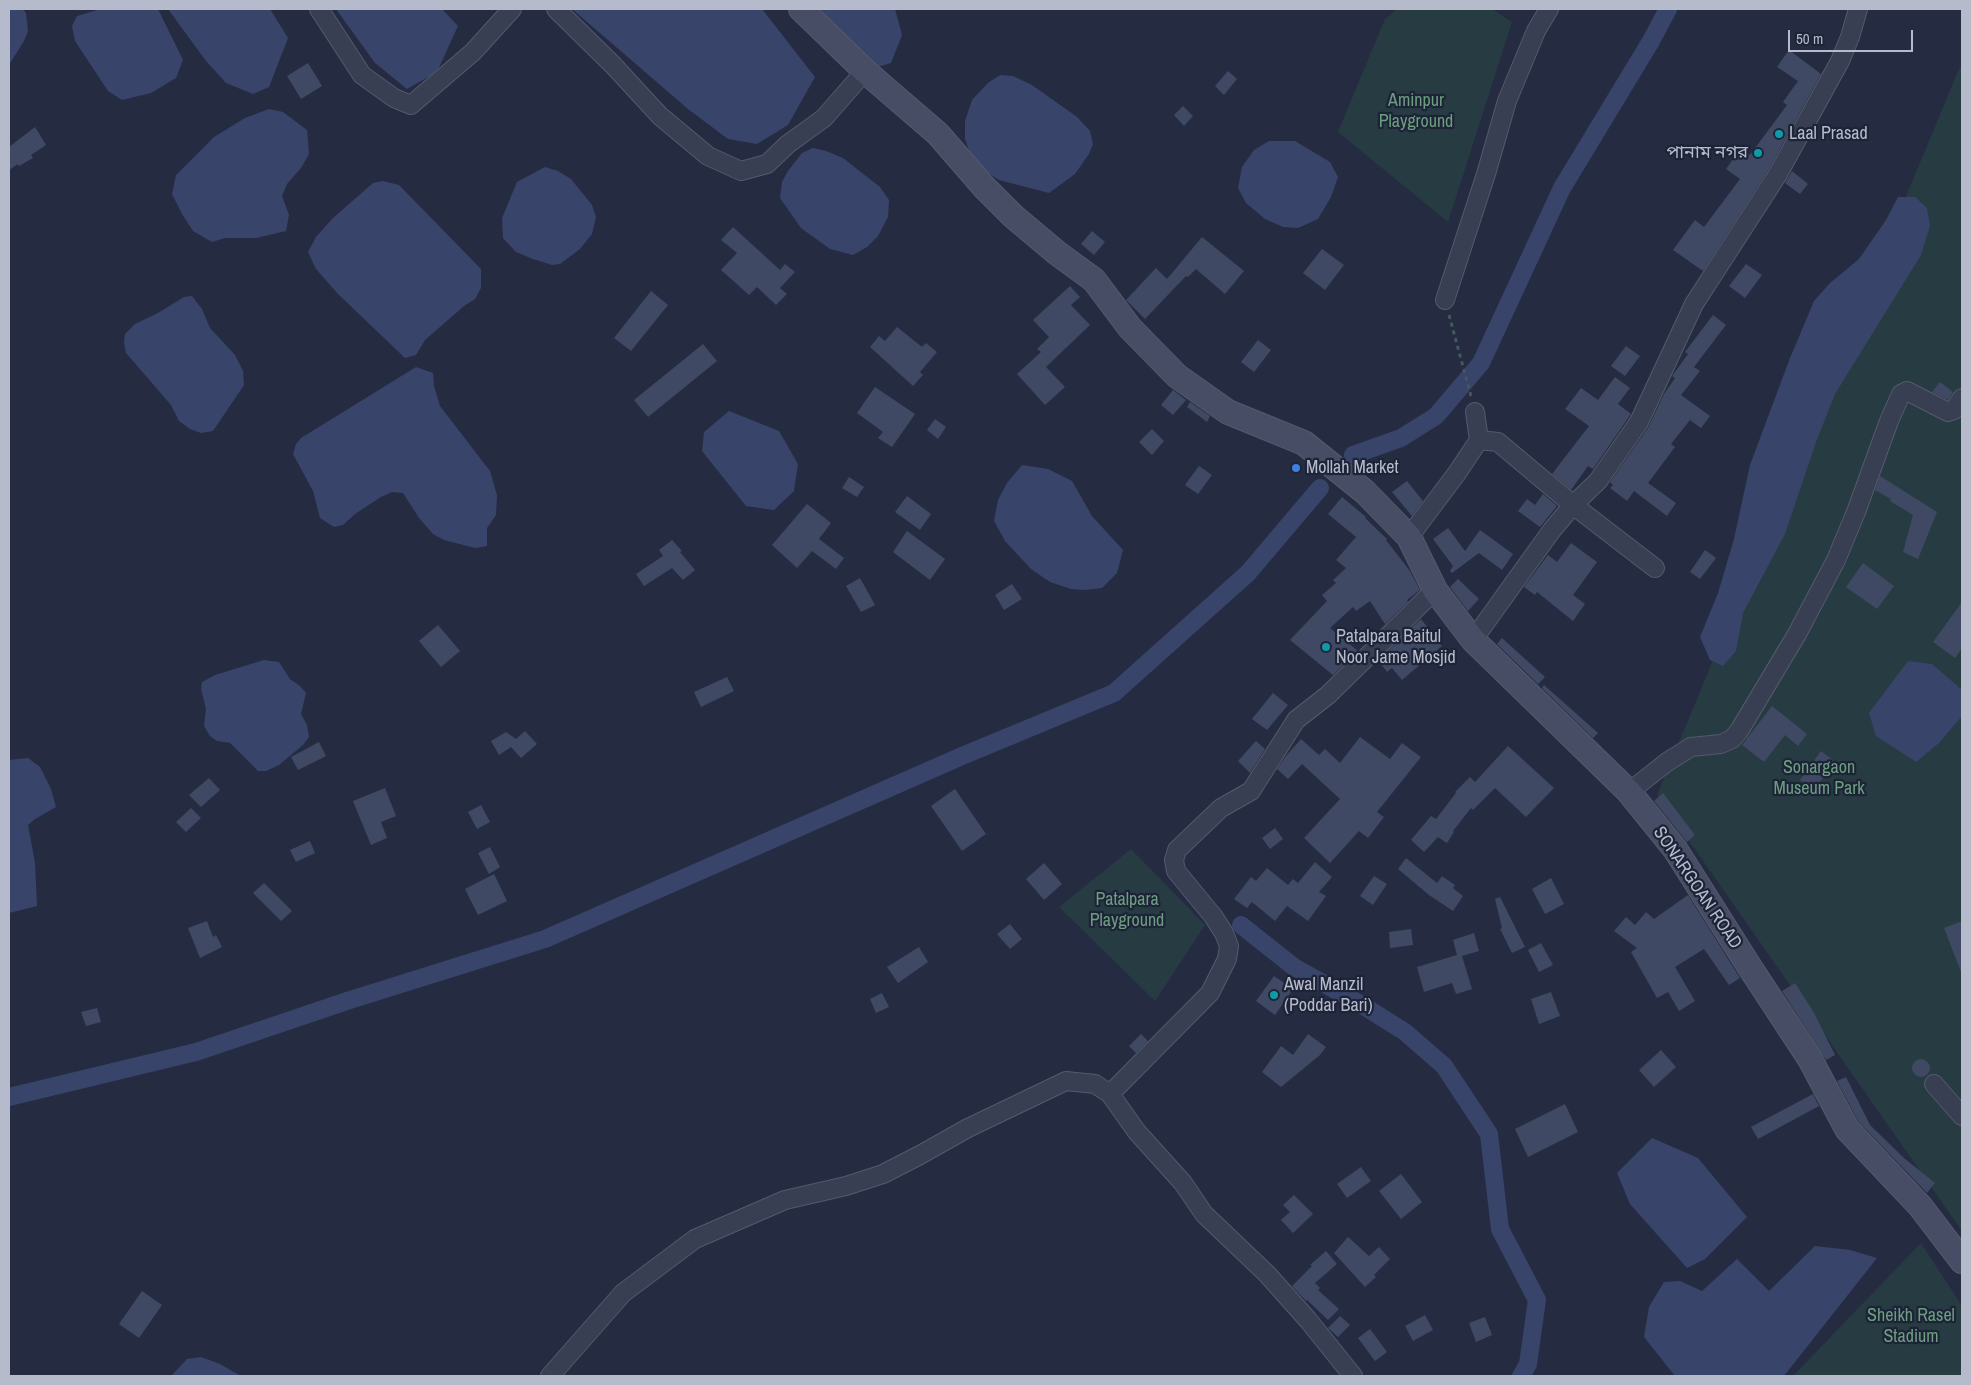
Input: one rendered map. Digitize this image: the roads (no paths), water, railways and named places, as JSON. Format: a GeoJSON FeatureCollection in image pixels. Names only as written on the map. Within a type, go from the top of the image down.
{"type":"FeatureCollection","features":[{"type":"Feature","properties":{"kind":"main road","name":"SONARGOAN ROAD"},"geometry":{"type":"LineString","coordinates":[[801,9],[865,71],[938,134],[984,187],[1014,216],[1057,253],[1094,280],[1130,328],[1177,376],[1228,412],[1304,443],[1365,492],[1409,537],[1435,590],[1473,640],[1629,792],[1675,849],[1810,1059],[1848,1129],[1920,1206],[1962,1261]]}},
{"type":"Feature","properties":{"kind":"street"},"geometry":{"type":"LineString","coordinates":[[318,9],[362,75],[394,98],[411,105],[473,52],[512,9]]}},
{"type":"Feature","properties":{"kind":"street"},"geometry":{"type":"LineString","coordinates":[[556,9],[613,65],[660,116],[708,156],[741,171],[767,164],[788,144],[824,118],[865,71]]}},
{"type":"Feature","properties":{"kind":"street"},"geometry":{"type":"LineString","coordinates":[[1445,300],[1486,174],[1506,101],[1536,31],[1549,9]]}},
{"type":"Feature","properties":{"kind":"street"},"geometry":{"type":"LineString","coordinates":[[1473,640],[1552,530],[1573,505],[1598,481],[1639,422],[1694,304],[1778,174],[1840,61],[1850,37],[1858,9]]}},
{"type":"Feature","properties":{"kind":"street"},"geometry":{"type":"LineString","coordinates":[[1629,792],[1691,747],[1721,744],[1732,739],[1739,731],[1792,642],[1836,560],[1901,394],[1907,391],[1948,412],[1954,410],[1962,398]]}},
{"type":"Feature","properties":{"kind":"street"},"geometry":{"type":"LineString","coordinates":[[1409,537],[1479,440],[1475,412]]}},
{"type":"Feature","properties":{"kind":"street"},"geometry":{"type":"LineString","coordinates":[[1479,440],[1498,442],[1573,505],[1655,568]]}},
{"type":"Feature","properties":{"kind":"street"},"geometry":{"type":"LineString","coordinates":[[1110,1094],[1210,992],[1227,960],[1229,946],[1224,933],[1213,916],[1176,871],[1174,860],[1177,850],[1221,808],[1250,791],[1296,720],[1328,695],[1435,590]]}},
{"type":"Feature","properties":{"kind":"street"},"geometry":{"type":"LineString","coordinates":[[550,1376],[623,1293],[695,1239],[785,1200],[846,1186],[883,1174],[968,1128],[1066,1081],[1095,1084],[1110,1094],[1137,1132],[1183,1183],[1204,1214],[1266,1274],[1308,1320],[1353,1376]]}},
{"type":"Feature","properties":{"kind":"street"},"geometry":{"type":"LineString","coordinates":[[1934,1084],[1962,1116]]}},
{"type":"Feature","properties":{"kind":"water"},"geometry":{"type":"Polygon","coordinates":[[[9,9],[23,9],[26,13],[28,31],[9,65],[9,9]]]}},
{"type":"Feature","properties":{"kind":"water"},"geometry":{"type":"Polygon","coordinates":[[[101,9],[158,9],[183,60],[176,78],[151,93],[122,100],[108,91],[75,41],[72,26],[77,16],[101,9]]]}},
{"type":"Feature","properties":{"kind":"water"},"geometry":{"type":"Polygon","coordinates":[[[168,9],[270,9],[288,38],[269,87],[253,94],[226,83],[206,61],[168,9]]]}},
{"type":"Feature","properties":{"kind":"water"},"geometry":{"type":"Polygon","coordinates":[[[336,9],[442,9],[458,26],[437,72],[407,89],[375,63],[336,9]]]}},
{"type":"Feature","properties":{"kind":"water"},"geometry":{"type":"Polygon","coordinates":[[[572,9],[762,9],[815,77],[788,125],[757,144],[728,139],[688,109],[572,9]]]}},
{"type":"Feature","properties":{"kind":"water"},"geometry":{"type":"Polygon","coordinates":[[[806,9],[895,9],[902,35],[891,63],[868,70],[806,9]]]}},
{"type":"Feature","properties":{"kind":"water"},"geometry":{"type":"Polygon","coordinates":[[[1000,75],[1013,76],[1032,85],[1077,117],[1090,131],[1093,144],[1089,154],[1075,174],[1049,193],[999,180],[974,164],[965,139],[965,121],[972,100],[988,83],[1000,75]]]}},
{"type":"Feature","properties":{"kind":"water"},"geometry":{"type":"Polygon","coordinates":[[[269,109],[283,112],[307,130],[309,154],[301,168],[287,184],[282,196],[289,215],[286,231],[256,238],[225,238],[212,242],[193,231],[182,214],[172,194],[176,175],[214,137],[245,118],[269,109]]]}},
{"type":"Feature","properties":{"kind":"water"},"geometry":{"type":"Polygon","coordinates":[[[1269,141],[1295,141],[1330,162],[1338,177],[1331,197],[1318,219],[1298,228],[1283,227],[1265,219],[1246,203],[1238,188],[1242,167],[1254,150],[1269,141]]]}},
{"type":"Feature","properties":{"kind":"water"},"geometry":{"type":"Polygon","coordinates":[[[813,148],[843,158],[880,187],[889,200],[888,217],[878,236],[867,247],[853,255],[830,249],[801,228],[780,198],[782,182],[788,171],[802,153],[813,148]]]}},
{"type":"Feature","properties":{"kind":"water"},"geometry":{"type":"Polygon","coordinates":[[[545,167],[558,171],[571,179],[592,205],[596,217],[592,234],[580,249],[560,264],[552,265],[516,252],[503,238],[502,218],[517,182],[545,167]]]}},
{"type":"Feature","properties":{"kind":"water"},"geometry":{"type":"Polygon","coordinates":[[[383,181],[399,185],[481,269],[481,288],[475,299],[464,306],[425,340],[416,355],[405,358],[338,294],[316,269],[308,252],[316,237],[333,218],[373,183],[383,181]]]}},
{"type":"Feature","properties":{"kind":"water"},"geometry":{"type":"Polygon","coordinates":[[[1898,197],[1915,197],[1927,208],[1930,226],[1921,255],[1835,394],[1816,442],[1785,534],[1743,613],[1736,651],[1723,666],[1710,660],[1700,637],[1718,593],[1734,539],[1750,465],[1790,358],[1814,301],[1830,283],[1859,259],[1886,220],[1898,197]]]}},
{"type":"Feature","properties":{"kind":"water"},"geometry":{"type":"Polygon","coordinates":[[[192,296],[202,309],[210,328],[235,355],[243,371],[244,385],[213,431],[201,433],[190,429],[179,421],[171,405],[126,353],[124,342],[125,334],[135,324],[184,297],[192,296]]]}},
{"type":"Feature","properties":{"kind":"water"},"geometry":{"type":"Polygon","coordinates":[[[416,367],[433,373],[434,386],[440,406],[490,471],[497,495],[496,515],[487,528],[487,546],[475,548],[444,540],[433,534],[419,518],[403,493],[392,492],[381,497],[355,514],[343,525],[334,527],[320,518],[313,491],[293,454],[296,444],[301,438],[416,367]]]}},
{"type":"Feature","properties":{"kind":"water"},"geometry":{"type":"Polygon","coordinates":[[[729,411],[779,431],[798,464],[794,491],[774,510],[746,506],[702,451],[704,432],[729,411]]]}},
{"type":"Feature","properties":{"kind":"water"},"geometry":{"type":"Polygon","coordinates":[[[1022,465],[1048,469],[1072,481],[1092,516],[1123,550],[1117,573],[1102,588],[1071,589],[1050,582],[1031,569],[1005,541],[994,521],[998,500],[1007,483],[1022,465]]]}},
{"type":"Feature","properties":{"kind":"water"},"geometry":{"type":"Polygon","coordinates":[[[264,660],[279,662],[290,679],[306,693],[301,714],[307,725],[309,737],[303,745],[279,765],[266,771],[258,771],[230,743],[217,741],[210,736],[204,726],[206,709],[201,689],[202,682],[215,675],[264,660]]]}},
{"type":"Feature","properties":{"kind":"water"},"geometry":{"type":"Polygon","coordinates":[[[1908,661],[1932,664],[1962,690],[1962,716],[1939,743],[1916,762],[1876,736],[1869,713],[1908,661]]]}},
{"type":"Feature","properties":{"kind":"water"},"geometry":{"type":"Polygon","coordinates":[[[28,758],[40,767],[51,789],[56,807],[28,825],[35,863],[37,906],[9,913],[9,760],[28,758]]]}},
{"type":"Feature","properties":{"kind":"water"},"geometry":{"type":"Polygon","coordinates":[[[1652,1138],[1698,1158],[1747,1217],[1705,1259],[1687,1268],[1630,1204],[1617,1173],[1652,1138]]]}},
{"type":"Feature","properties":{"kind":"water"},"geometry":{"type":"Polygon","coordinates":[[[1815,1246],[1850,1250],[1877,1258],[1784,1376],[1675,1376],[1644,1337],[1649,1307],[1664,1282],[1680,1281],[1702,1291],[1737,1259],[1769,1291],[1815,1246]]]}},
{"type":"Feature","properties":{"kind":"water"},"geometry":{"type":"Polygon","coordinates":[[[201,1357],[220,1364],[241,1376],[171,1376],[187,1359],[201,1357]]]}},
{"type":"Feature","properties":{"kind":"waterway"},"geometry":{"type":"LineString","coordinates":[[1353,455],[1401,438],[1436,416],[1481,363],[1562,188],[1651,41],[1668,9]]}},
{"type":"Feature","properties":{"kind":"waterway"},"geometry":{"type":"LineString","coordinates":[[9,1097],[196,1052],[350,1000],[545,939],[962,756],[1114,693],[1248,573],[1320,488]]}},
{"type":"Feature","properties":{"kind":"waterway"},"geometry":{"type":"LineString","coordinates":[[1241,925],[1294,967],[1362,1005],[1405,1032],[1444,1066],[1489,1134],[1500,1229],[1537,1300],[1528,1364],[1521,1376]]}},
{"type":"Feature","properties":{"kind":"place","name":"Laal Prasad"},"geometry":{"type":"Point","coordinates":[1779,134]}},
{"type":"Feature","properties":{"kind":"place","name":"পানাম নগর"},"geometry":{"type":"Point","coordinates":[1758,153]}},
{"type":"Feature","properties":{"kind":"place","name":"Mollah Market"},"geometry":{"type":"Point","coordinates":[1296,468]}},
{"type":"Feature","properties":{"kind":"place","name":"Patalpara Baitul Noor Jame Mosjid"},"geometry":{"type":"Point","coordinates":[1326,647]}},
{"type":"Feature","properties":{"kind":"place","name":"Awal Manzil (Poddar Bari)"},"geometry":{"type":"Point","coordinates":[1274,995]}},
{"type":"Feature","properties":{"kind":"park label","name":"Aminpur Playground"},"geometry":{"type":"Point","coordinates":[1416,111]}},
{"type":"Feature","properties":{"kind":"park label","name":"Sonargaon Museum Park"},"geometry":{"type":"Point","coordinates":[1819,778]}},
{"type":"Feature","properties":{"kind":"park label","name":"Patalpara Playground"},"geometry":{"type":"Point","coordinates":[1127,910]}},
{"type":"Feature","properties":{"kind":"park label","name":"Sheikh Rasel Stadium"},"geometry":{"type":"Point","coordinates":[1911,1326]}}]}
